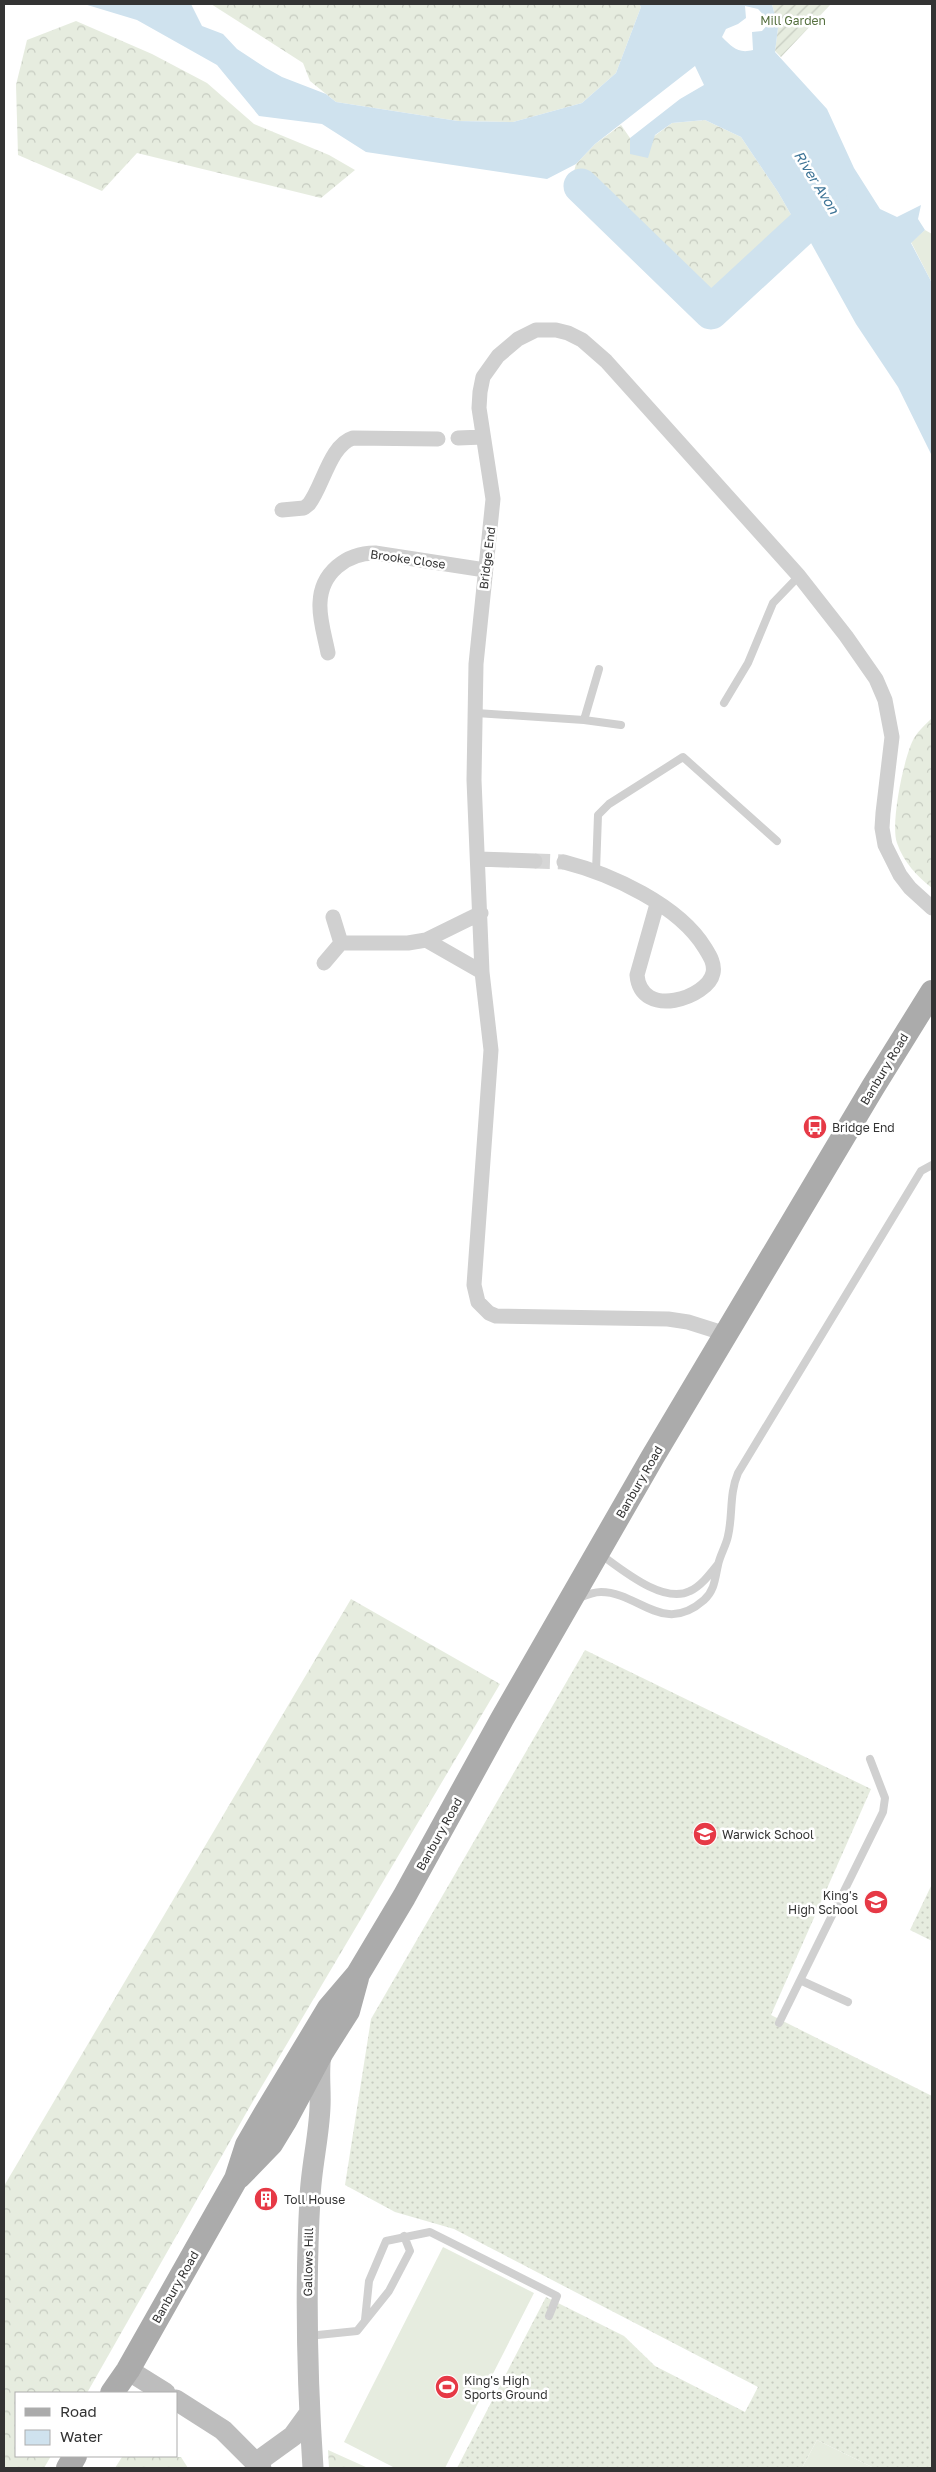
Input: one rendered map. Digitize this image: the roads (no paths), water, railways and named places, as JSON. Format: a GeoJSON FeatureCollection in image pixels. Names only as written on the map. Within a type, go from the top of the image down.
{"type":"FeatureCollection","features":[{"type":"Feature","properties":{"kind":"main road","name":"Banbury Road"},"geometry":{"type":"LineString","coordinates":[[113,2392],[128,2370],[236,2179],[247,2146],[265,2114],[329,2008],[358,1974],[570,1601],[726,1334],[931,991]]}},
{"type":"Feature","properties":{"kind":"main road","name":"Banbury Road"},"geometry":{"type":"LineString","coordinates":[[236,2179],[271,2144],[322,2052],[348,2011],[354,1996],[358,1974]]}},
{"type":"Feature","properties":{"kind":"main road"},"geometry":{"type":"LineString","coordinates":[[68,2468],[74,2457]]}},
{"type":"Feature","properties":{"kind":"street","name":"Bridge End"},"geometry":{"type":"LineString","coordinates":[[726,1334],[688,1322],[668,1319],[496,1316],[489,1313],[478,1302],[474,1285],[491,1050],[482,972],[474,780],[476,664],[493,499],[479,408],[483,377],[493,361],[506,347],[529,332],[545,330],[568,333],[582,340],[606,361],[799,576],[865,662],[885,700],[892,737],[882,813],[885,845],[900,875],[910,888],[932,908]]}},
{"type":"Feature","properties":{"kind":"street"},"geometry":{"type":"LineString","coordinates":[[458,438],[483,437]]}},
{"type":"Feature","properties":{"kind":"street"},"geometry":{"type":"LineString","coordinates":[[282,510],[304,508],[309,504],[338,449],[345,440],[353,438],[438,439]]}},
{"type":"Feature","properties":{"kind":"street","name":"Brooke Close"},"geometry":{"type":"LineString","coordinates":[[328,653],[320,604],[321,595],[329,576],[347,558],[374,553],[485,570]]}},
{"type":"Feature","properties":{"kind":"street"},"geometry":{"type":"LineString","coordinates":[[478,859],[535,861]]}},
{"type":"Feature","properties":{"kind":"street"},"geometry":{"type":"LineString","coordinates":[[564,862],[596,871],[641,892],[690,928],[710,957],[713,975],[707,985],[695,994],[660,1001],[645,996],[638,987],[638,975],[657,904]]}},
{"type":"Feature","properties":{"kind":"street"},"geometry":{"type":"LineString","coordinates":[[324,963],[341,943],[408,943],[426,940],[481,913]]}},
{"type":"Feature","properties":{"kind":"street"},"geometry":{"type":"LineString","coordinates":[[333,917],[341,943]]}},
{"type":"Feature","properties":{"kind":"street"},"geometry":{"type":"LineString","coordinates":[[426,940],[482,972]]}},
{"type":"Feature","properties":{"kind":"street","name":"Gallows Hill"},"geometry":{"type":"LineString","coordinates":[[312,2468],[306,2336],[310,2196],[320,2107],[319,2067],[322,2052]]}},
{"type":"Feature","properties":{"kind":"street"},"geometry":{"type":"LineString","coordinates":[[128,2370],[163,2392]]}},
{"type":"Feature","properties":{"kind":"street"},"geometry":{"type":"LineString","coordinates":[[178,2401],[224,2430],[259,2465],[288,2441],[302,2426],[309,2414]]}},
{"type":"Feature","properties":{"kind":"lane"},"geometry":{"type":"LineString","coordinates":[[724,703],[748,663],[773,603],[799,576]]}},
{"type":"Feature","properties":{"kind":"lane"},"geometry":{"type":"LineString","coordinates":[[584,720],[599,669]]}},
{"type":"Feature","properties":{"kind":"lane"},"geometry":{"type":"LineString","coordinates":[[476,713],[584,720],[620,725]]}},
{"type":"Feature","properties":{"kind":"lane"},"geometry":{"type":"LineString","coordinates":[[596,871],[598,815],[609,804],[683,757],[776,841]]}},
{"type":"Feature","properties":{"kind":"lane"},"geometry":{"type":"LineString","coordinates":[[570,1601],[602,1592],[618,1595],[662,1613],[680,1613],[697,1605],[708,1596],[714,1585],[718,1564],[728,1536],[733,1486],[738,1473],[921,1171],[932,1165]]}},
{"type":"Feature","properties":{"kind":"lane"},"geometry":{"type":"LineString","coordinates":[[598,1553],[634,1578],[658,1591],[673,1594],[689,1592],[718,1564]]}},
{"type":"Feature","properties":{"kind":"lane"},"geometry":{"type":"LineString","coordinates":[[780,2023],[883,1812],[885,1798],[870,1759]]}},
{"type":"Feature","properties":{"kind":"lane"},"geometry":{"type":"LineString","coordinates":[[802,1981],[848,2002]]}},
{"type":"Feature","properties":{"kind":"lane"},"geometry":{"type":"LineString","coordinates":[[365,2320],[369,2281],[386,2241],[430,2232],[557,2296],[548,2316]]}},
{"type":"Feature","properties":{"kind":"lane"},"geometry":{"type":"LineString","coordinates":[[306,2336],[357,2330],[389,2292],[410,2251],[404,2236]]}},
{"type":"Feature","properties":{"kind":"water","name":"River Avon"},"geometry":{"type":"Polygon","coordinates":[[[84,4],[191,4],[202,26],[223,34],[237,49],[266,68],[282,77],[326,94],[336,102],[458,121],[513,122],[582,103],[616,73],[641,7],[639,4],[772,4],[778,28],[775,52],[827,109],[854,168],[880,209],[897,217],[921,205],[918,219],[925,230],[911,243],[932,283],[932,456],[898,387],[856,324],[811,243],[805,239],[778,192],[741,137],[705,120],[672,123],[655,135],[648,158],[630,154],[630,138],[680,99],[704,85],[695,66],[595,144],[576,164],[547,179],[366,152],[322,124],[259,116],[217,65],[137,20],[84,4]],[[745,6],[746,18],[726,29],[722,37],[736,49],[743,51],[753,50],[752,32],[762,31],[770,22],[758,9],[745,6]]]}},
{"type":"Feature","properties":{"kind":"waterway","name":"River Avon"},"geometry":{"type":"LineString","coordinates":[[581,186],[711,312],[830,202]]}},
{"type":"Feature","properties":{"kind":"tunnel"},"geometry":{"type":"LineString","coordinates":[[535,861],[564,862]]}},
{"type":"Feature","properties":{"kind":"place","name":"Bridge End"},"geometry":{"type":"Point","coordinates":[815,1127]}},
{"type":"Feature","properties":{"kind":"place","name":"Warwick School"},"geometry":{"type":"Point","coordinates":[705,1834]}},
{"type":"Feature","properties":{"kind":"place","name":"King's High School"},"geometry":{"type":"Point","coordinates":[876,1902]}},
{"type":"Feature","properties":{"kind":"place","name":"Toll House"},"geometry":{"type":"Point","coordinates":[266,2199]}},
{"type":"Feature","properties":{"kind":"place","name":"King's High Sports Ground"},"geometry":{"type":"Point","coordinates":[447,2387]}},
{"type":"Feature","properties":{"kind":"park label","name":"Mill Garden"},"geometry":{"type":"Point","coordinates":[793,20]}}]}
